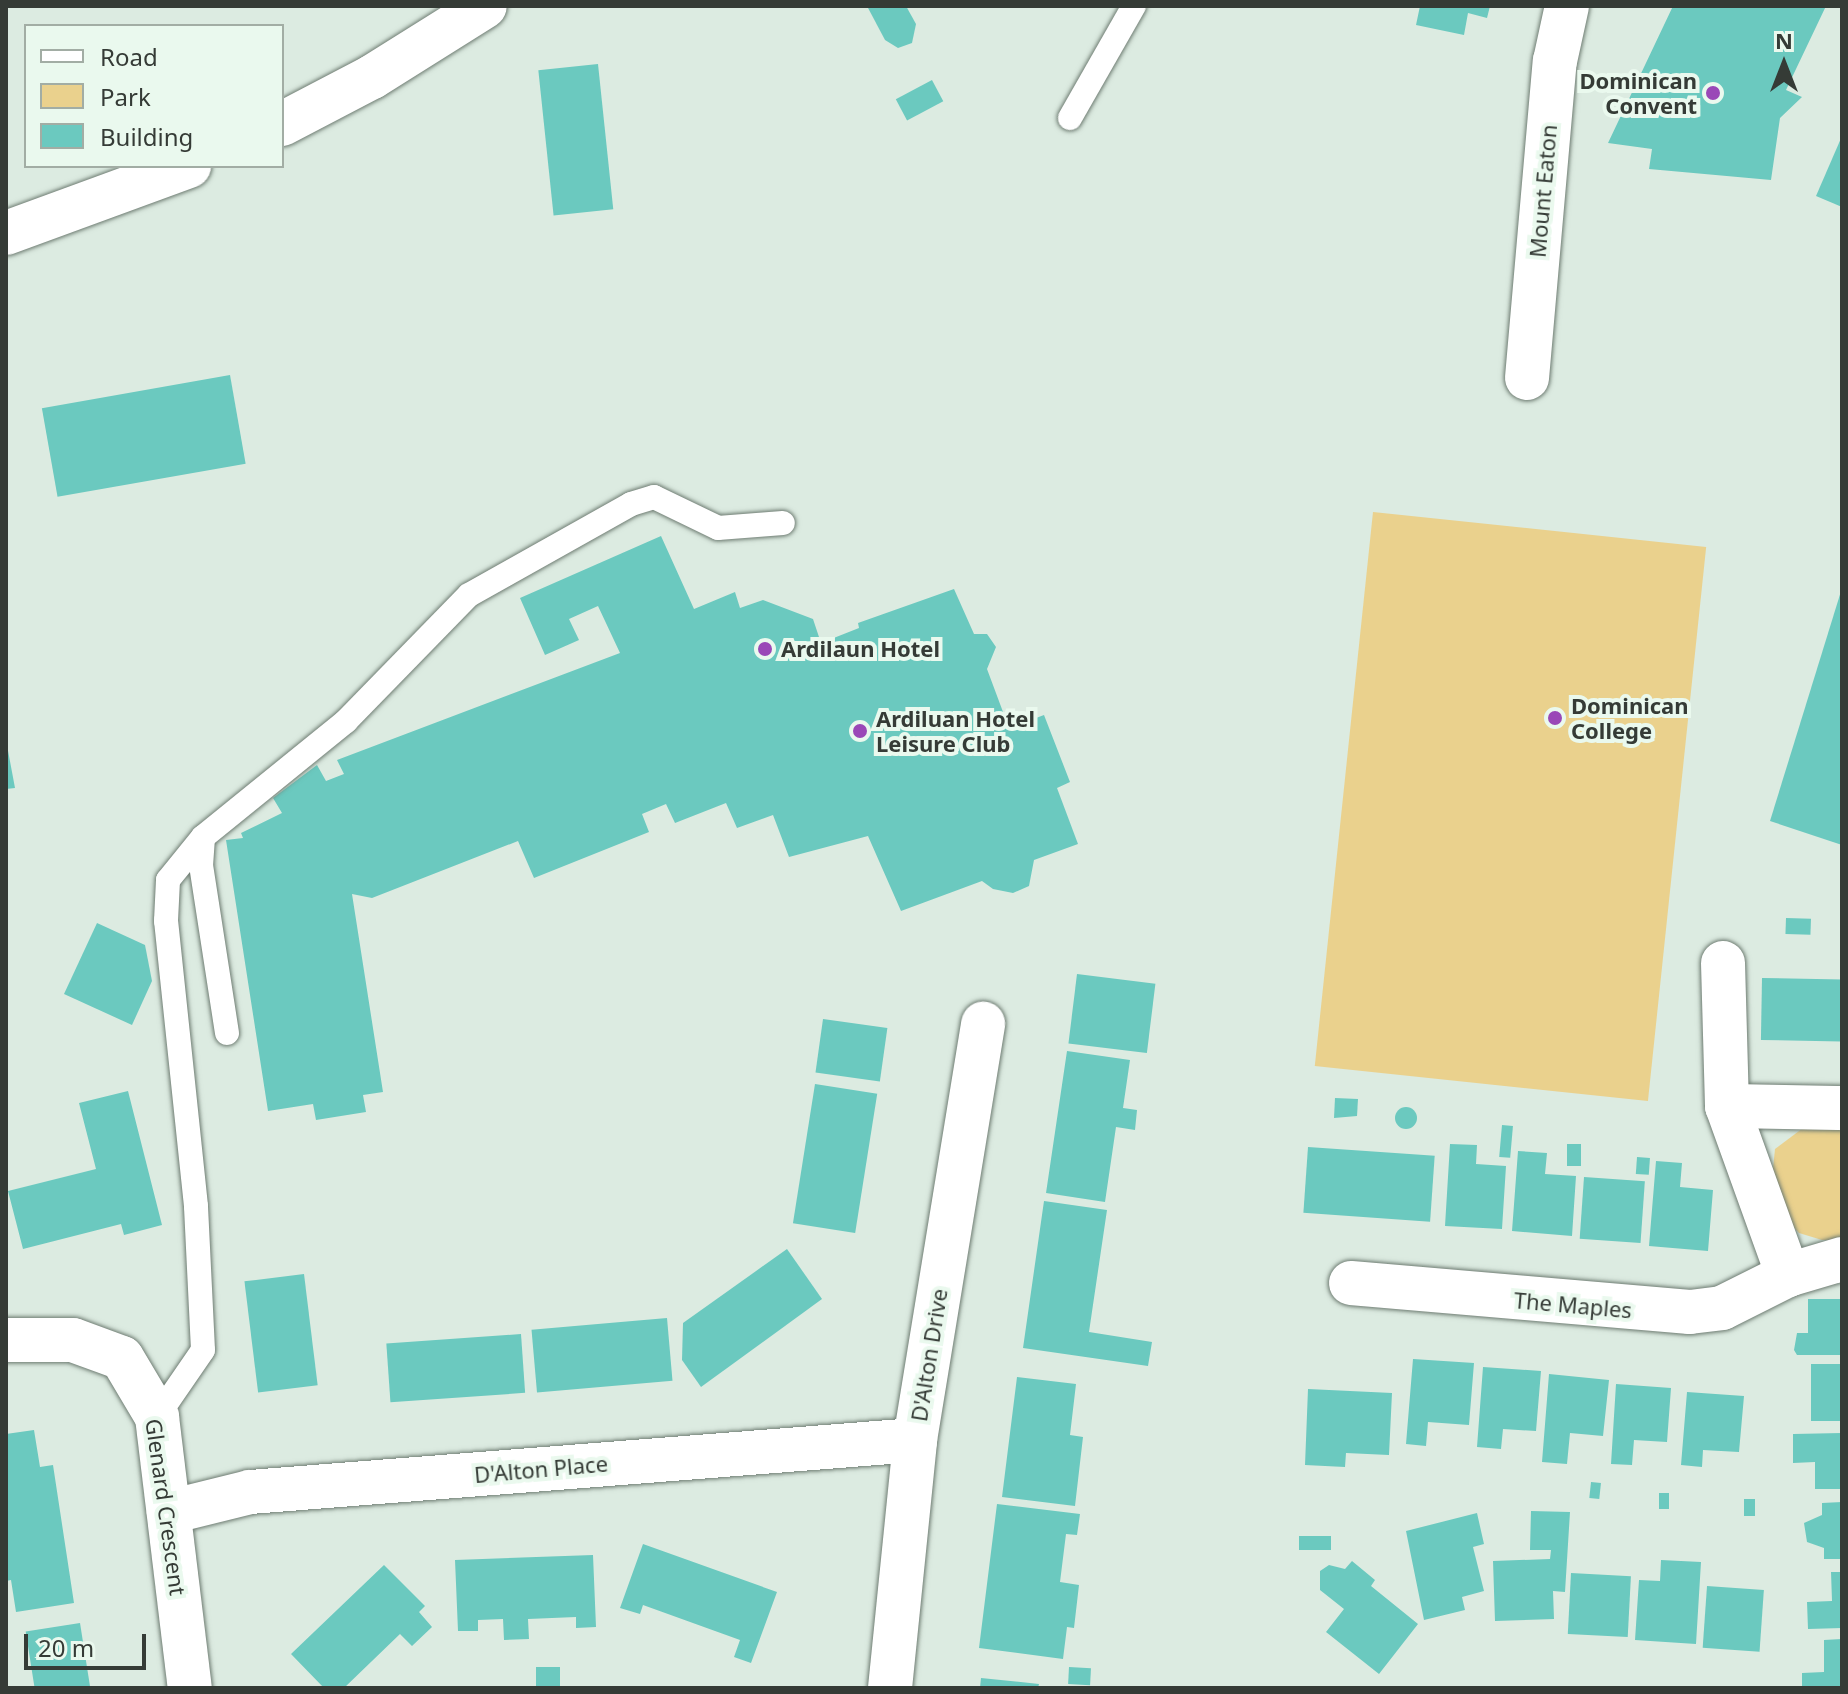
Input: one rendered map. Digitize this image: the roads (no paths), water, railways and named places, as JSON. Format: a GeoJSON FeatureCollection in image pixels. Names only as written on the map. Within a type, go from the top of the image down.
{"type":"FeatureCollection","features":[{"type":"Feature","properties":{"kind":"street"},"geometry":{"type":"LineString","coordinates":[[284,123],[372,77],[485,6]]}},
{"type":"Feature","properties":{"kind":"street","name":"Mount Eaton"},"geometry":{"type":"LineString","coordinates":[[1527,378],[1555,61],[1567,6]]}},
{"type":"Feature","properties":{"kind":"street"},"geometry":{"type":"LineString","coordinates":[[6,233],[184,168]]}},
{"type":"Feature","properties":{"kind":"street"},"geometry":{"type":"LineString","coordinates":[[1723,963],[1727,1106],[1788,1275]]}},
{"type":"Feature","properties":{"kind":"street","name":"D'Alton Drive"},"geometry":{"type":"LineString","coordinates":[[890,1688],[915,1440],[983,1024]]}},
{"type":"Feature","properties":{"kind":"street"},"geometry":{"type":"LineString","coordinates":[[1727,1106],[1842,1108]]}},
{"type":"Feature","properties":{"kind":"street","name":"The Maples"},"geometry":{"type":"LineString","coordinates":[[1351,1283],[1690,1312],[1722,1308],[1788,1275],[1842,1259]]}},
{"type":"Feature","properties":{"kind":"street","name":"Glenard Crescent"},"geometry":{"type":"LineString","coordinates":[[6,1340],[73,1340],[122,1358],[157,1417],[190,1688]]}},
{"type":"Feature","properties":{"kind":"street","name":"D'Alton Place"},"geometry":{"type":"LineString","coordinates":[[169,1512],[250,1492],[915,1440]]}},
{"type":"Feature","properties":{"kind":"lane"},"geometry":{"type":"LineString","coordinates":[[1070,118],[1134,6]]}},
{"type":"Feature","properties":{"kind":"lane"},"geometry":{"type":"LineString","coordinates":[[157,1417],[203,1350],[196,1206],[166,921],[168,880],[203,837],[346,721],[469,595],[631,504],[654,497],[718,528],[783,523]]}},
{"type":"Feature","properties":{"kind":"lane"},"geometry":{"type":"LineString","coordinates":[[203,837],[201,866],[227,1033]]}},
{"type":"Feature","properties":{"kind":"place","name":"Dominican Convent"},"geometry":{"type":"Point","coordinates":[1713,93]}},
{"type":"Feature","properties":{"kind":"place","name":"Ardilaun Hotel"},"geometry":{"type":"Point","coordinates":[765,649]}},
{"type":"Feature","properties":{"kind":"place","name":"Dominican College"},"geometry":{"type":"Point","coordinates":[1555,718]}},
{"type":"Feature","properties":{"kind":"place","name":"Ardiluan Hotel Leisure Club"},"geometry":{"type":"Point","coordinates":[860,731]}}]}
